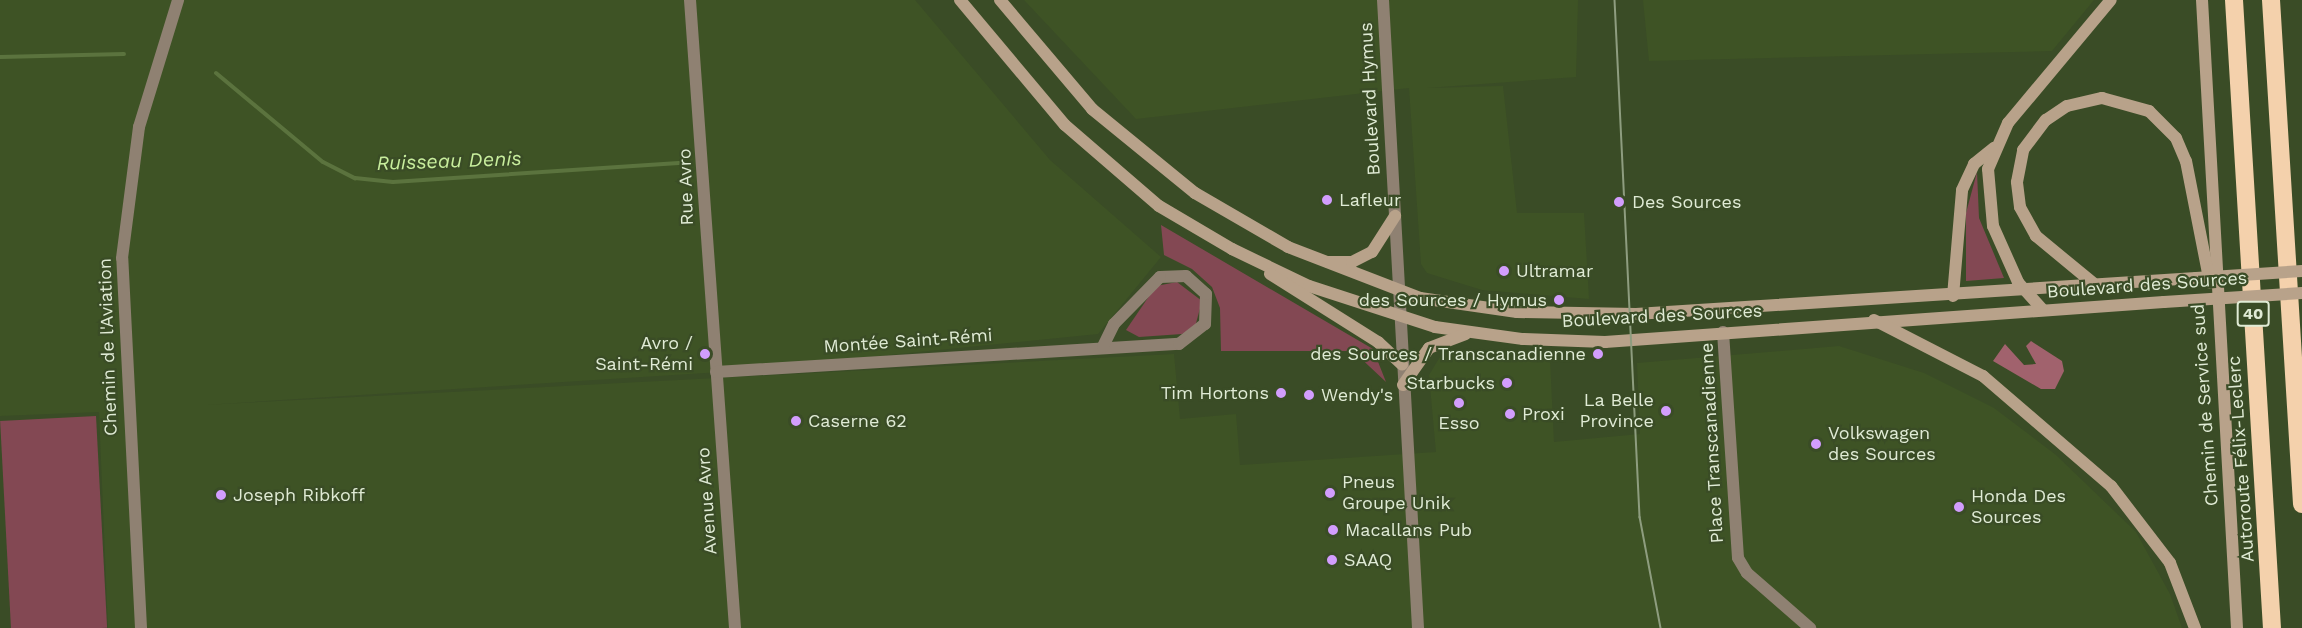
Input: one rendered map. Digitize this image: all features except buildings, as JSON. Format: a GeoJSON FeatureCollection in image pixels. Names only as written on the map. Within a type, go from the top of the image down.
{"type":"FeatureCollection","features":[{"type":"Feature","properties":{"kind":"highway","name":"Autoroute Félix-Leclerc"},"geometry":{"type":"LineString","coordinates":[[2234,0],[2272,628]]}},
{"type":"Feature","properties":{"kind":"highway","name":"40"},"geometry":{"type":"LineString","coordinates":[[2271,0],[2302,504]]}},
{"type":"Feature","properties":{"kind":"main road","name":"Boulevard des Sources"},"geometry":{"type":"LineString","coordinates":[[960,0],[1098,157],[1173,215],[1250,259],[1401,318],[1469,333],[1587,342],[1874,320],[2302,292]]}},
{"type":"Feature","properties":{"kind":"main road","name":"Boulevard des Sources"},"geometry":{"type":"LineString","coordinates":[[1000,0],[1076,92],[1137,149],[1215,206],[1320,262],[1399,293],[1556,314],[2025,292],[2093,283],[2302,271]]}},
{"type":"Feature","properties":{"kind":"main road"},"geometry":{"type":"LineString","coordinates":[[2042,309],[2025,292],[1989,215],[1986,186],[1995,147],[2012,117],[2111,0]]}},
{"type":"Feature","properties":{"kind":"main road","name":"Chemin de Service sud"},"geometry":{"type":"LineString","coordinates":[[2202,0],[2216,307],[2237,628]]}},
{"type":"Feature","properties":{"kind":"main road"},"geometry":{"type":"LineString","coordinates":[[2093,283],[2036,236],[2020,207],[2017,182],[2024,150],[2046,120],[2067,105],[2102,98],[2149,111],[2176,138],[2186,161],[2216,307]]}},
{"type":"Feature","properties":{"kind":"main road"},"geometry":{"type":"LineString","coordinates":[[1953,296],[1962,190],[1974,164],[1995,147]]}},
{"type":"Feature","properties":{"kind":"main road"},"geometry":{"type":"LineString","coordinates":[[1320,262],[1364,256],[1395,216]]}},
{"type":"Feature","properties":{"kind":"main road"},"geometry":{"type":"LineString","coordinates":[[1250,259],[1402,364]]}},
{"type":"Feature","properties":{"kind":"main road"},"geometry":{"type":"LineString","coordinates":[[1874,320],[1983,376],[2111,486],[2170,563],[2195,628]]}},
{"type":"Feature","properties":{"kind":"main road"},"geometry":{"type":"LineString","coordinates":[[1403,385],[1435,343],[1469,333]]}},
{"type":"Feature","properties":{"kind":"street","name":"Chemin de l'Aviation"},"geometry":{"type":"LineString","coordinates":[[141,628],[122,258],[139,128],[178,0]]}},
{"type":"Feature","properties":{"kind":"street","name":"Rue Avro"},"geometry":{"type":"LineString","coordinates":[[690,0],[716,372]]}},
{"type":"Feature","properties":{"kind":"street","name":"Boulevard Hymus"},"geometry":{"type":"LineString","coordinates":[[1383,0],[1418,628]]}},
{"type":"Feature","properties":{"kind":"street","name":"Montée Saint-Rémi"},"geometry":{"type":"LineString","coordinates":[[716,372],[1103,347],[1188,341],[1205,324],[1206,294],[1186,276],[1160,277],[1114,324],[1103,347]]}},
{"type":"Feature","properties":{"kind":"street","name":"Place Transcanadienne"},"geometry":{"type":"LineString","coordinates":[[1723,332],[1738,558],[1747,573],[1810,628]]}},
{"type":"Feature","properties":{"kind":"street","name":"Avenue Avro"},"geometry":{"type":"LineString","coordinates":[[716,372],[735,628]]}},
{"type":"Feature","properties":{"kind":"shaded area"},"geometry":{"type":"Polygon","coordinates":[[[0,0],[915,0],[1050,160],[1161,257],[1098,334],[721,372],[204,405],[1174,354],[1180,419],[1236,414],[1240,465],[1436,452],[1429,375],[1443,352],[1550,359],[1554,442],[1640,434],[1637,363],[1839,346],[1924,373],[1994,408],[2056,455],[2136,532],[2170,594],[2182,628],[108,628],[99,412],[0,416],[0,0]]]}},
{"type":"Feature","properties":{"kind":"shaded area"},"geometry":{"type":"Polygon","coordinates":[[[1024,0],[1578,0],[1576,77],[1427,88],[1503,86],[1517,213],[1584,213],[1589,299],[1482,290],[1427,273],[1421,264],[1409,88],[1136,119],[1024,0]]]}},
{"type":"Feature","properties":{"kind":"shaded area"},"geometry":{"type":"Polygon","coordinates":[[[1643,0],[2094,0],[2052,51],[1649,61],[1643,0]]]}},
{"type":"Feature","properties":{"kind":"shaded area"},"geometry":{"type":"Polygon","coordinates":[[[1977,172],[1979,218],[2004,278],[1966,281],[1966,213],[1977,172]]]}},
{"type":"Feature","properties":{"kind":"shaded area"},"geometry":{"type":"Polygon","coordinates":[[[1161,225],[1373,349],[1386,382],[1353,351],[1221,351],[1220,308],[1212,287],[1192,269],[1164,255],[1161,225]]]}},
{"type":"Feature","properties":{"kind":"shaded area"},"geometry":{"type":"Polygon","coordinates":[[[1177,282],[1202,301],[1195,327],[1182,334],[1139,337],[1126,330],[1156,286],[1177,282]]]}},
{"type":"Feature","properties":{"kind":"shaded area"},"geometry":{"type":"Polygon","coordinates":[[[2031,341],[2062,361],[2064,371],[2055,389],[2041,389],[1993,361],[2005,344],[2024,365],[2036,364],[2026,346],[2031,341]]]}},
{"type":"Feature","properties":{"kind":"shaded area"},"geometry":{"type":"Polygon","coordinates":[[[96,416],[107,628],[11,628],[0,421],[96,416]]]}},
{"type":"Feature","properties":{"kind":"waterway","name":"Ruisseau Denis"},"geometry":{"type":"LineString","coordinates":[[0,57],[124,54]]}},
{"type":"Feature","properties":{"kind":"waterway","name":"Ruisseau Denis"},"geometry":{"type":"LineString","coordinates":[[216,73],[323,162],[355,178],[393,182],[682,163]]}},
{"type":"Feature","properties":{"kind":"tram line"},"geometry":{"type":"LineString","coordinates":[[1615,0],[1640,517],[1661,628]]}},
{"type":"Feature","properties":{"kind":"place","name":"Lafleur"},"geometry":{"type":"Point","coordinates":[1327,200]}},
{"type":"Feature","properties":{"kind":"place","name":"Des Sources"},"geometry":{"type":"Point","coordinates":[1619,202]}},
{"type":"Feature","properties":{"kind":"place","name":"Ultramar"},"geometry":{"type":"Point","coordinates":[1504,271]}},
{"type":"Feature","properties":{"kind":"place","name":"des Sources / Hymus"},"geometry":{"type":"Point","coordinates":[1559,300]}},
{"type":"Feature","properties":{"kind":"place","name":"Avro / Saint-Rémi"},"geometry":{"type":"Point","coordinates":[705,354]}},
{"type":"Feature","properties":{"kind":"place","name":"des Sources / Transcanadienne"},"geometry":{"type":"Point","coordinates":[1598,354]}},
{"type":"Feature","properties":{"kind":"place","name":"Starbucks"},"geometry":{"type":"Point","coordinates":[1507,383]}},
{"type":"Feature","properties":{"kind":"place","name":"Tim Hortons"},"geometry":{"type":"Point","coordinates":[1281,393]}},
{"type":"Feature","properties":{"kind":"place","name":"Wendy's"},"geometry":{"type":"Point","coordinates":[1309,395]}},
{"type":"Feature","properties":{"kind":"place","name":"Esso"},"geometry":{"type":"Point","coordinates":[1459,403]}},
{"type":"Feature","properties":{"kind":"place","name":"La Belle Province"},"geometry":{"type":"Point","coordinates":[1666,411]}},
{"type":"Feature","properties":{"kind":"place","name":"Proxi"},"geometry":{"type":"Point","coordinates":[1510,414]}},
{"type":"Feature","properties":{"kind":"place","name":"Caserne 62"},"geometry":{"type":"Point","coordinates":[796,421]}},
{"type":"Feature","properties":{"kind":"place","name":"Volkswagen des Sources"},"geometry":{"type":"Point","coordinates":[1816,444]}},
{"type":"Feature","properties":{"kind":"place","name":"Pneus Groupe Unik"},"geometry":{"type":"Point","coordinates":[1330,493]}},
{"type":"Feature","properties":{"kind":"place","name":"Joseph Ribkoff"},"geometry":{"type":"Point","coordinates":[221,495]}},
{"type":"Feature","properties":{"kind":"place","name":"Honda Des Sources"},"geometry":{"type":"Point","coordinates":[1959,507]}},
{"type":"Feature","properties":{"kind":"place","name":"Macallans Pub"},"geometry":{"type":"Point","coordinates":[1333,530]}},
{"type":"Feature","properties":{"kind":"place","name":"SAAQ"},"geometry":{"type":"Point","coordinates":[1332,560]}}]}
